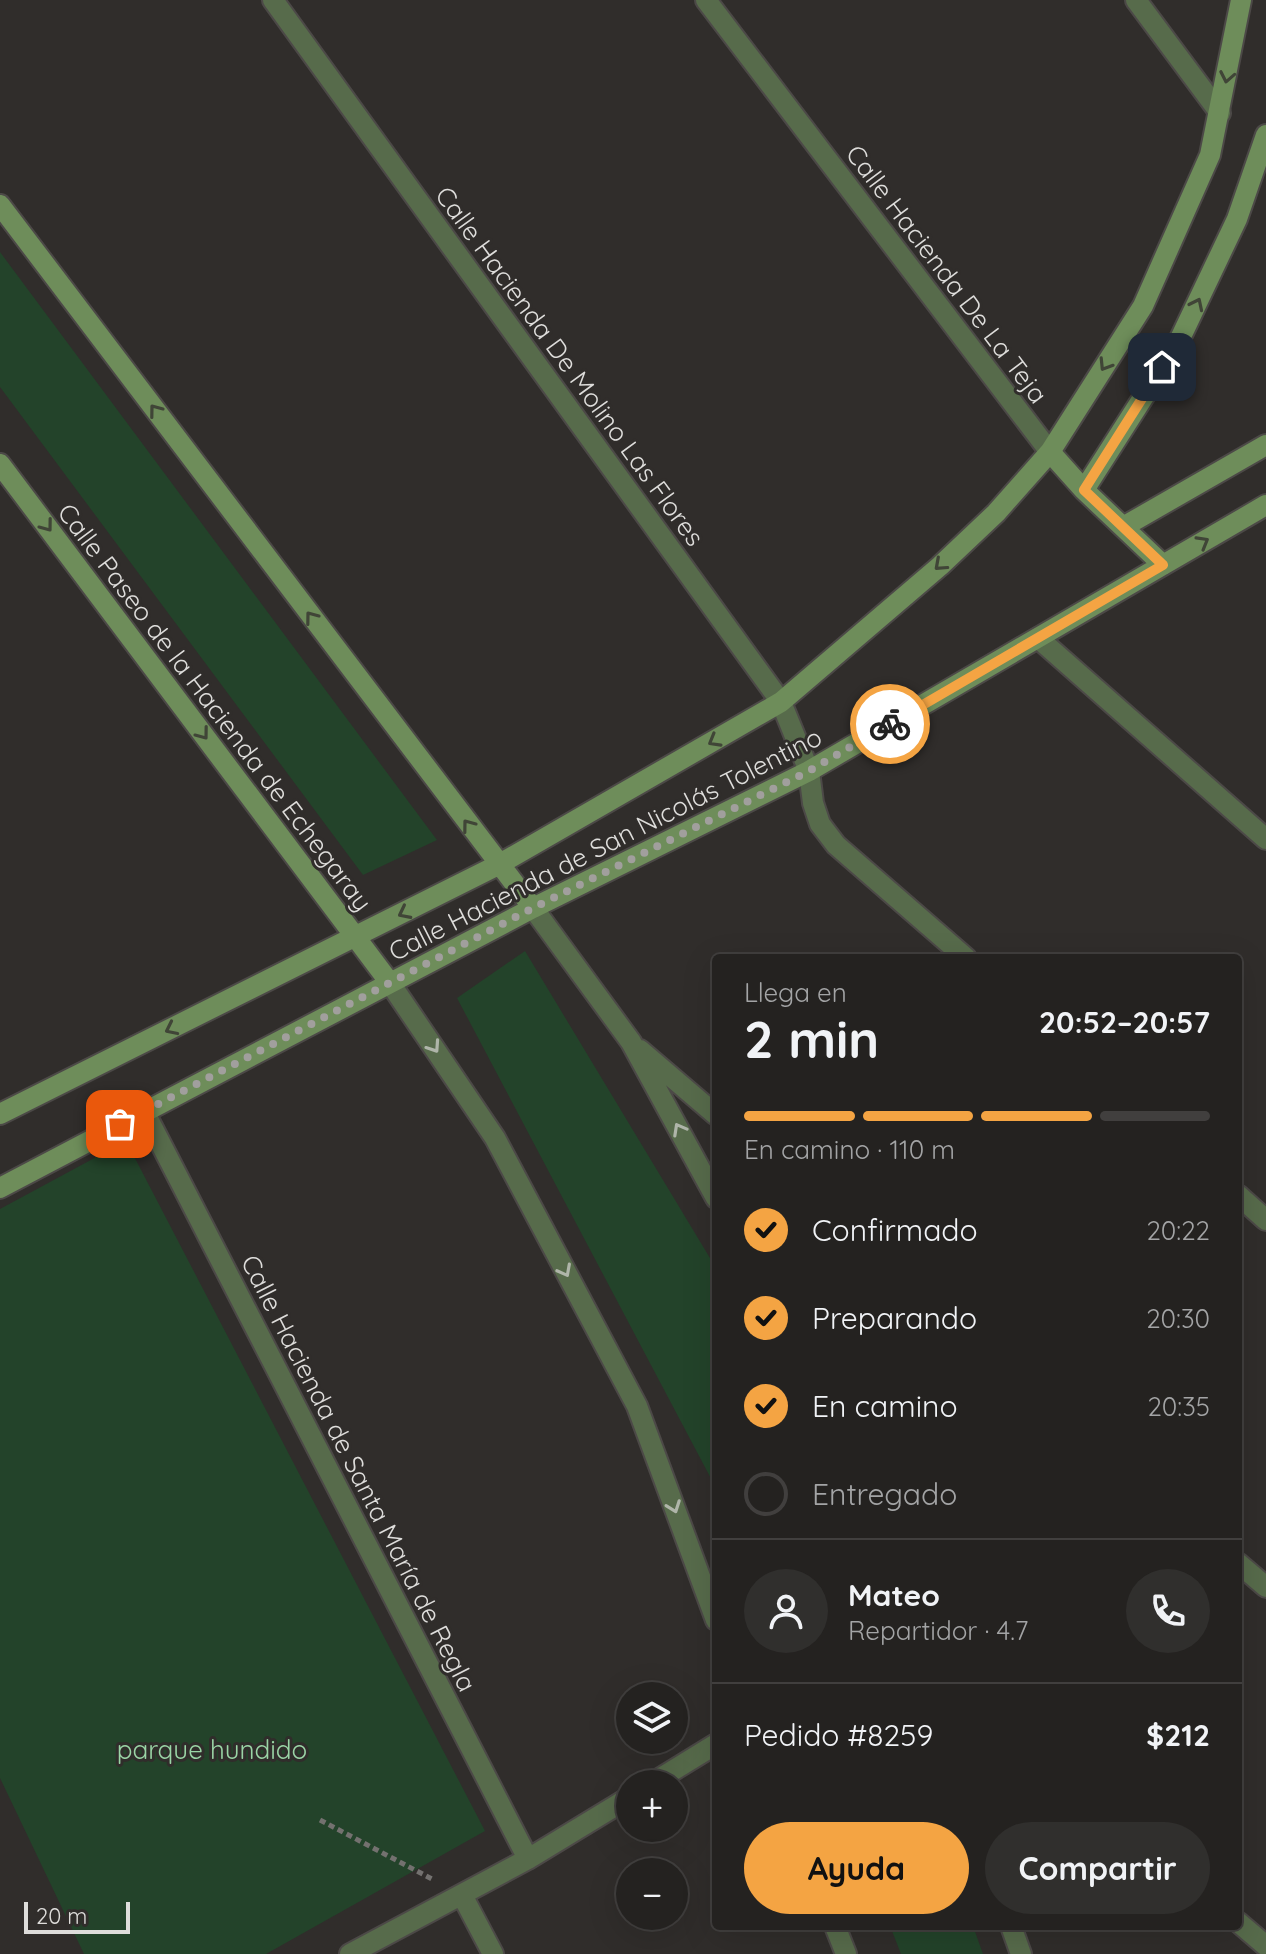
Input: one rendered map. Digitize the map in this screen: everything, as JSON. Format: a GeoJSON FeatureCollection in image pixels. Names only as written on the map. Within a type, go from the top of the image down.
{"type":"FeatureCollection","features":[{"type":"Feature","properties":{"kind":"main road","name":"Calle Hacienda de San Nicolás Tolentino"},"geometry":{"type":"LineString","coordinates":[[0,1114],[498,865],[781,702],[940,566],[996,513],[1050,452],[1143,306],[1210,155],[1241,0]]}},
{"type":"Feature","properties":{"kind":"main road"},"geometry":{"type":"LineString","coordinates":[[1084,490],[1178,343],[1237,219],[1266,135]]}},
{"type":"Feature","properties":{"kind":"main road"},"geometry":{"type":"LineString","coordinates":[[0,205],[533,908]]}},
{"type":"Feature","properties":{"kind":"main road"},"geometry":{"type":"LineString","coordinates":[[1123,527],[1266,445]]}},
{"type":"Feature","properties":{"kind":"main road","name":"Calle Hacienda De La Teja"},"geometry":{"type":"LineString","coordinates":[[1050,452],[1084,490],[1163,565]]}},
{"type":"Feature","properties":{"kind":"main road","name":"Calle Paseo de la Hacienda de Echegaray"},"geometry":{"type":"LineString","coordinates":[[0,464],[390,983]]}},
{"type":"Feature","properties":{"kind":"main road","name":"Calle Hacienda de San Nicolás Tolentino"},"geometry":{"type":"LineString","coordinates":[[0,1188],[533,908],[809,771],[1266,505]]}},
{"type":"Feature","properties":{"kind":"street","name":"Calle Hacienda De Molino Las Flores"},"geometry":{"type":"LineString","coordinates":[[273,0],[781,702],[809,771],[813,803],[820,824],[836,845],[961,954]]}},
{"type":"Feature","properties":{"kind":"street","name":"Calle Hacienda De La Teja"},"geometry":{"type":"LineString","coordinates":[[706,0],[1050,452]]}},
{"type":"Feature","properties":{"kind":"street"},"geometry":{"type":"LineString","coordinates":[[1136,0],[1220,113]]}},
{"type":"Feature","properties":{"kind":"street"},"geometry":{"type":"LineString","coordinates":[[1038,638],[1266,839]]}},
{"type":"Feature","properties":{"kind":"street"},"geometry":{"type":"LineString","coordinates":[[533,908],[631,1042],[712,1191]]}},
{"type":"Feature","properties":{"kind":"street","name":"Calle Paseo de la Hacienda de Echegaray"},"geometry":{"type":"LineString","coordinates":[[390,983],[495,1138],[637,1406],[712,1609]]}},
{"type":"Feature","properties":{"kind":"street"},"geometry":{"type":"LineString","coordinates":[[631,1042],[712,1112]]}},
{"type":"Feature","properties":{"kind":"street","name":"Calle Hacienda de Santa María de Regla"},"geometry":{"type":"LineString","coordinates":[[144,1111],[528,1859]]}},
{"type":"Feature","properties":{"kind":"street"},"geometry":{"type":"LineString","coordinates":[[1242,1199],[1266,1220]]}},
{"type":"Feature","properties":{"kind":"street"},"geometry":{"type":"LineString","coordinates":[[1242,1566],[1266,1587]]}},
{"type":"Feature","properties":{"kind":"street"},"geometry":{"type":"LineString","coordinates":[[674,1770],[712,1746]]}},
{"type":"Feature","properties":{"kind":"street"},"geometry":{"type":"LineString","coordinates":[[350,1954],[528,1859],[616,1806]]}},
{"type":"Feature","properties":{"kind":"street"},"geometry":{"type":"LineString","coordinates":[[462,1895],[493,1954]]}},
{"type":"Feature","properties":{"kind":"street"},"geometry":{"type":"LineString","coordinates":[[1242,1925],[1266,1946]]}},
{"type":"Feature","properties":{"kind":"street"},"geometry":{"type":"LineString","coordinates":[[837,1930],[846,1954]]}},
{"type":"Feature","properties":{"kind":"street"},"geometry":{"type":"LineString","coordinates":[[1012,1930],[1021,1954]]}},
{"type":"Feature","properties":{"kind":"path"},"geometry":{"type":"LineString","coordinates":[[320,1820],[462,1895]]}},
{"type":"Feature","properties":{"kind":"green space"},"geometry":{"type":"Polygon","coordinates":[[[0,252],[437,840],[363,875],[0,387],[0,252]]]}},
{"type":"Feature","properties":{"kind":"green space"},"geometry":{"type":"Polygon","coordinates":[[[525,951],[712,1261],[712,1480],[457,998],[525,951]]]}},
{"type":"Feature","properties":{"kind":"green space","name":"parque hundido"},"geometry":{"type":"Polygon","coordinates":[[[126,1141],[485,1831],[266,1954],[84,1954],[0,1778],[0,1209],[126,1141]]]}},
{"type":"Feature","properties":{"kind":"green space"},"geometry":{"type":"Polygon","coordinates":[[[892,1930],[974,1930],[983,1954],[901,1954],[892,1930]]]}},
{"type":"Feature","properties":{"kind":"way so far"},"geometry":{"type":"LineString","coordinates":[[120,1124],[533,908],[809,771],[890,724]]}},
{"type":"Feature","properties":{"kind":"route"},"geometry":{"type":"LineString","coordinates":[[890,724],[1163,565],[1084,490],[1162,367]]}}]}
